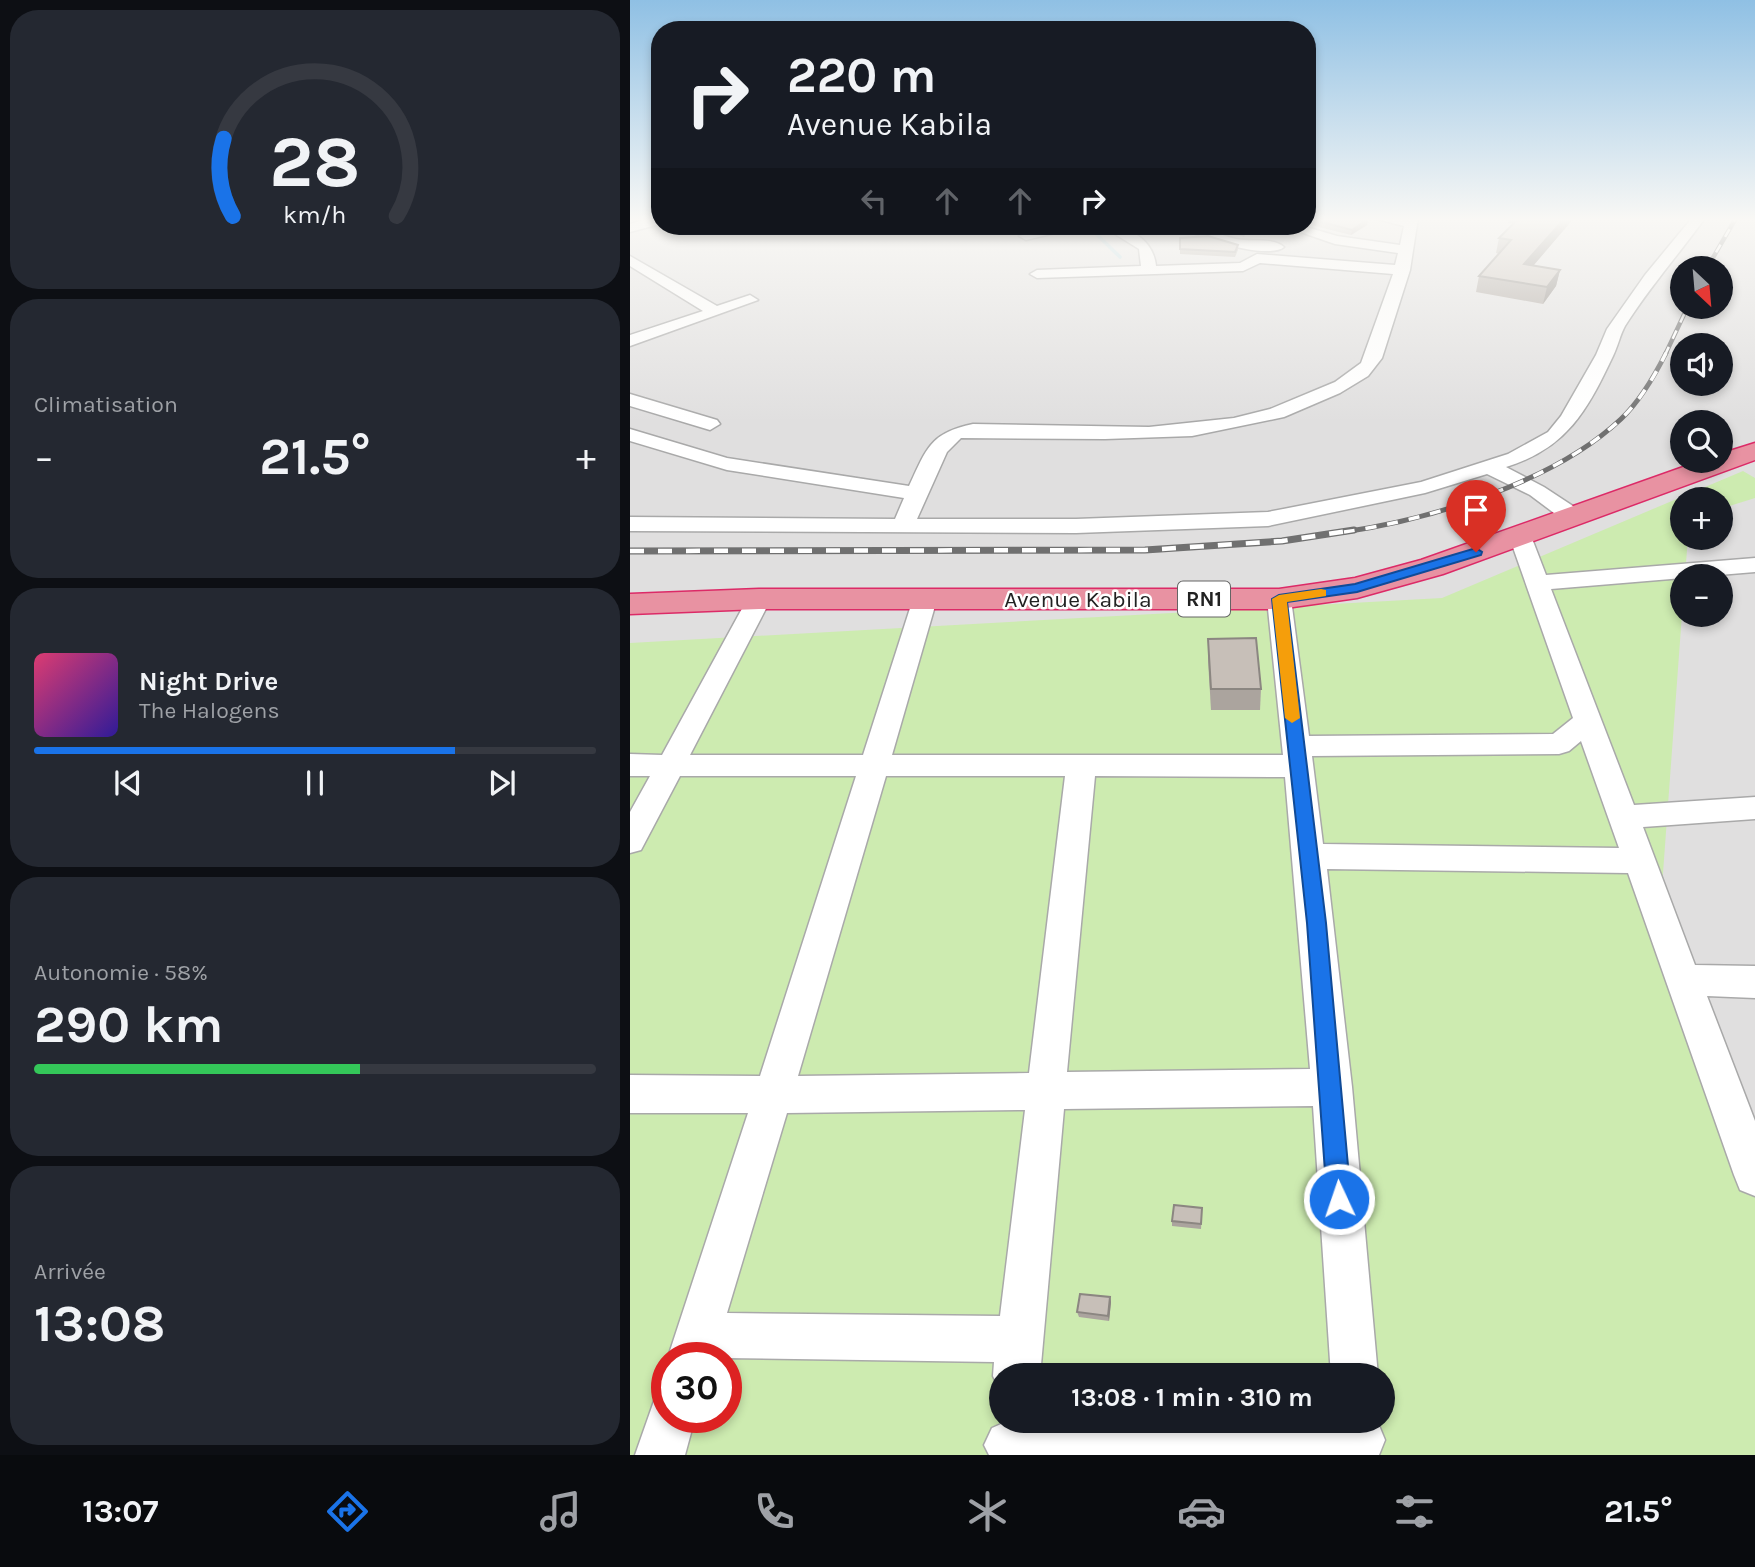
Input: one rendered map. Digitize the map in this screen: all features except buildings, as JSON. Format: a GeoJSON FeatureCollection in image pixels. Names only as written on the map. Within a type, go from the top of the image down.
{"type":"FeatureCollection","features":[{"type":"Feature","properties":{"kind":"highway","name":"Avenue Kabila"},"geometry":{"type":"LineString","coordinates":[[630,604],[759,599],[1279,599],[1357,588],[1432,567],[1755,451]]}},
{"type":"Feature","properties":{"kind":"street"},"geometry":{"type":"LineString","coordinates":[[673,286],[716,312]]}},
{"type":"Feature","properties":{"kind":"street"},"geometry":{"type":"LineString","coordinates":[[903,527],[944,443],[958,433],[972,430],[1081,435],[1179,433],[1233,426],[1309,401],[1349,381],[1371,362],[1379,337],[1388,322],[1397,286]]}},
{"type":"Feature","properties":{"kind":"street"},"geometry":{"type":"LineString","coordinates":[[630,524],[1076,526],[1268,519],[1381,498],[1490,467],[1515,458],[1555,436],[1569,418],[1605,355],[1615,329],[1645,286]]}},
{"type":"Feature","properties":{"kind":"street"},"geometry":{"type":"LineString","coordinates":[[634,335],[750,300]]}},
{"type":"Feature","properties":{"kind":"street"},"geometry":{"type":"LineString","coordinates":[[630,400],[710,424]]}},
{"type":"Feature","properties":{"kind":"street"},"geometry":{"type":"LineString","coordinates":[[630,435],[727,464],[917,494]]}},
{"type":"Feature","properties":{"kind":"street"},"geometry":{"type":"LineString","coordinates":[[1515,458],[1538,491]]}},
{"type":"Feature","properties":{"kind":"street"},"geometry":{"type":"LineString","coordinates":[[1490,467],[1538,491],[1574,517]]}},
{"type":"Feature","properties":{"kind":"street"},"geometry":{"type":"LineString","coordinates":[[1520,536],[1535,583],[1601,762],[1641,861],[1755,1175]]}},
{"type":"Feature","properties":{"kind":"street"},"geometry":{"type":"LineString","coordinates":[[1535,583],[1623,579],[1755,565]]}},
{"type":"Feature","properties":{"kind":"street"},"geometry":{"type":"LineString","coordinates":[[630,841],[759,599]]}},
{"type":"Feature","properties":{"kind":"street"},"geometry":{"type":"LineString","coordinates":[[1279,599],[1333,1087],[1343,1255],[1354,1363]]}},
{"type":"Feature","properties":{"kind":"street"},"geometry":{"type":"LineString","coordinates":[[695,1342],[925,600]]}},
{"type":"Feature","properties":{"kind":"street"},"geometry":{"type":"LineString","coordinates":[[1559,744],[1587,721]]}},
{"type":"Feature","properties":{"kind":"street"},"geometry":{"type":"LineString","coordinates":[[630,765],[874,763],[1081,766],[1559,744],[1601,762]]}},
{"type":"Feature","properties":{"kind":"street"},"geometry":{"type":"LineString","coordinates":[[742,1349],[1017,1357],[1081,766]]}},
{"type":"Feature","properties":{"kind":"street"},"geometry":{"type":"LineString","coordinates":[[1622,817],[1755,808]]}},
{"type":"Feature","properties":{"kind":"street"},"geometry":{"type":"LineString","coordinates":[[1308,856],[1641,861]]}},
{"type":"Feature","properties":{"kind":"street"},"geometry":{"type":"LineString","coordinates":[[1684,980],[1755,982]]}},
{"type":"Feature","properties":{"kind":"street"},"geometry":{"type":"LineString","coordinates":[[630,1094],[773,1096],[1048,1089],[1333,1087]]}},
{"type":"Feature","properties":{"kind":"street"},"geometry":{"type":"LineString","coordinates":[[660,1455],[667,1433]]}},
{"type":"Feature","properties":{"kind":"street"},"geometry":{"type":"LineString","coordinates":[[1009,1440],[1361,1439]]}},
{"type":"Feature","properties":{"kind":"shaded area"},"geometry":{"type":"Polygon","coordinates":[[[630,286],[1670,286],[1670,319],[1733,319],[1733,286],[1755,286],[1755,1455],[630,1455],[630,286]]]}},
{"type":"Feature","properties":{"kind":"green space"},"geometry":{"type":"Polygon","coordinates":[[[1743,471],[1755,478],[1755,498],[1733,505],[1733,487],[1705,487],[1743,471]]]}},
{"type":"Feature","properties":{"kind":"green space"},"geometry":{"type":"Polygon","coordinates":[[[1670,502],[1670,550],[1687,550],[1686,564],[1670,564],[1670,627],[1681,627],[1660,914],[1755,1133],[1755,1455],[630,1455],[630,643],[1442,598],[1670,502]]]}},
{"type":"Feature","properties":{"kind":"railway"},"geometry":{"type":"LineString","coordinates":[[1665,355],[1682,319]]}},
{"type":"Feature","properties":{"kind":"railway"},"geometry":{"type":"LineString","coordinates":[[1344,532],[1415,518],[1453,507],[1527,479],[1562,461],[1594,441],[1628,412],[1665,355]]}},
{"type":"Feature","properties":{"kind":"railway"},"geometry":{"type":"LineString","coordinates":[[630,551],[1145,550],[1282,541],[1354,530]]}},
{"type":"Feature","properties":{"kind":"slow traffic"},"geometry":{"type":"LineString","coordinates":[[1292,718],[1279,599],[1321,593]]}},
{"type":"Feature","properties":{"kind":"route"},"geometry":{"type":"LineString","coordinates":[[1339,1199],[1333,1087],[1317,923],[1279,599],[1357,588],[1476,552]]}}]}
